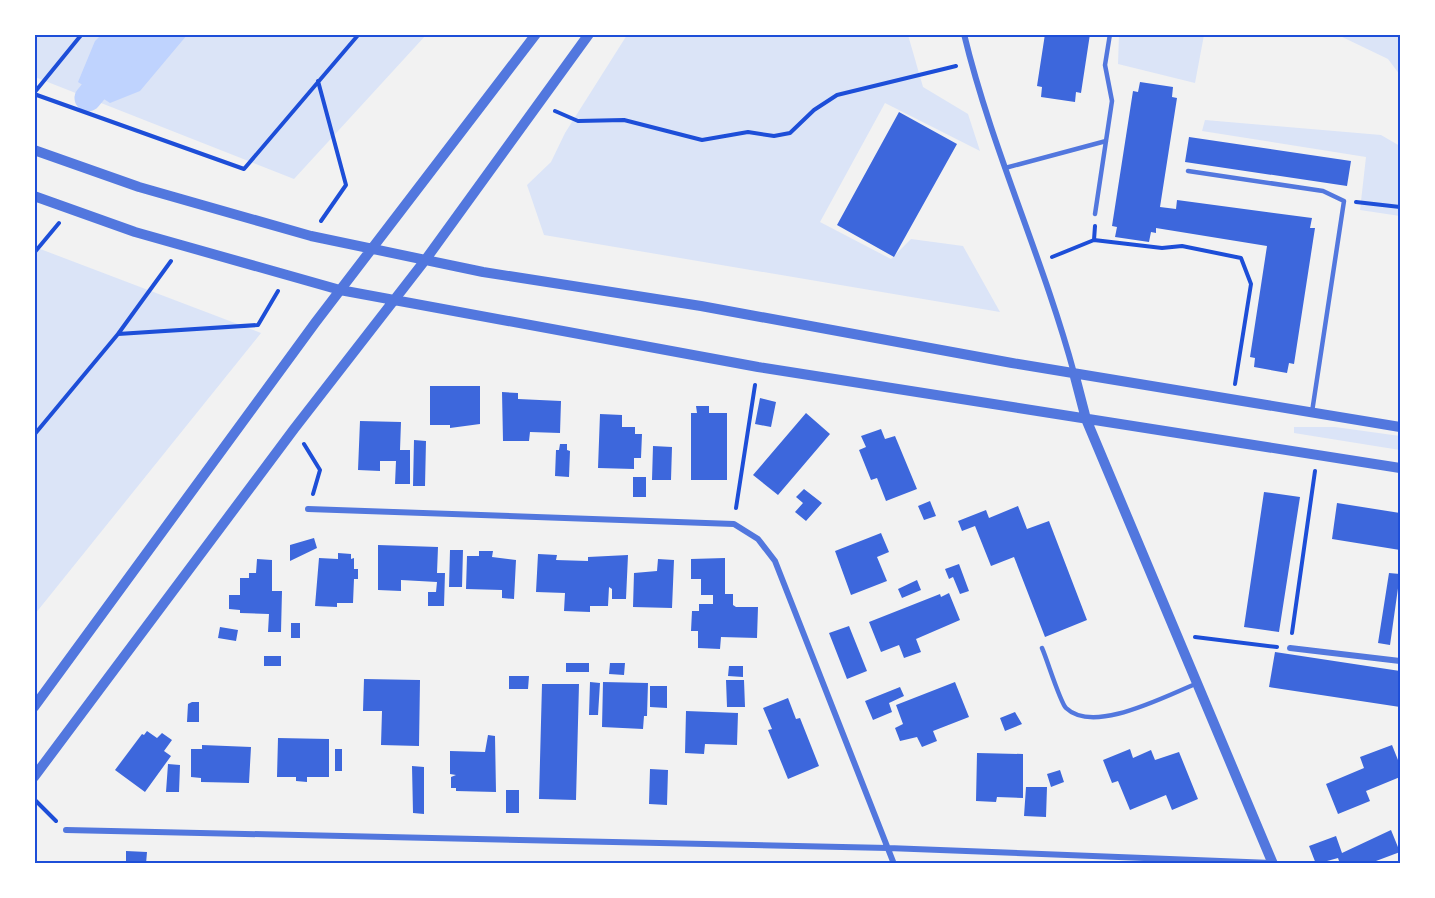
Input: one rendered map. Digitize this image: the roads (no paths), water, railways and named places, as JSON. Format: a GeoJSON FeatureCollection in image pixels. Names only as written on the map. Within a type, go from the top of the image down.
{"type":"FeatureCollection","features":[{"type":"Feature","properties":{"kind":"street"},"geometry":{"type":"LineString","coordinates":[[34,707],[340,290],[536,34]]}},
{"type":"Feature","properties":{"kind":"street"},"geometry":{"type":"LineString","coordinates":[[34,777],[294,429],[426,259],[589,34]]}},
{"type":"Feature","properties":{"kind":"street"},"geometry":{"type":"LineString","coordinates":[[66,830],[888,848],[1273,863],[1086,419],[1039,263],[979,94],[964,34]]}},
{"type":"Feature","properties":{"kind":"street"},"geometry":{"type":"LineString","coordinates":[[34,150],[139,187],[311,236],[483,272],[701,306],[1074,373],[1401,427]]}},
{"type":"Feature","properties":{"kind":"street"},"geometry":{"type":"LineString","coordinates":[[34,196],[182,246],[340,290],[758,367],[1401,468]]}},
{"type":"Feature","properties":{"kind":"street"},"geometry":{"type":"LineString","coordinates":[[308,509],[734,524],[758,539],[775,561],[894,864]]}},
{"type":"Feature","properties":{"kind":"street"},"geometry":{"type":"LineString","coordinates":[[1290,648],[1401,661]]}},
{"type":"Feature","properties":{"kind":"lane"},"geometry":{"type":"LineString","coordinates":[[1095,214],[1112,101],[1105,65],[1110,34]]}},
{"type":"Feature","properties":{"kind":"lane"},"geometry":{"type":"LineString","coordinates":[[1005,168],[1106,141]]}},
{"type":"Feature","properties":{"kind":"lane"},"geometry":{"type":"LineString","coordinates":[[1188,171],[1323,191],[1344,201],[1312,412]]}},
{"type":"Feature","properties":{"kind":"lane"},"geometry":{"type":"LineString","coordinates":[[1042,648],[1065,708],[1084,718],[1108,717],[1198,683]]}},
{"type":"Feature","properties":{"kind":"water"},"geometry":{"type":"Polygon","coordinates":[[[101,35],[187,35],[140,91],[110,103],[78,82],[95,41],[101,35]]]}},
{"type":"Feature","properties":{"kind":"waterway"},"geometry":{"type":"LineString","coordinates":[[88,98],[141,34]]}}]}
